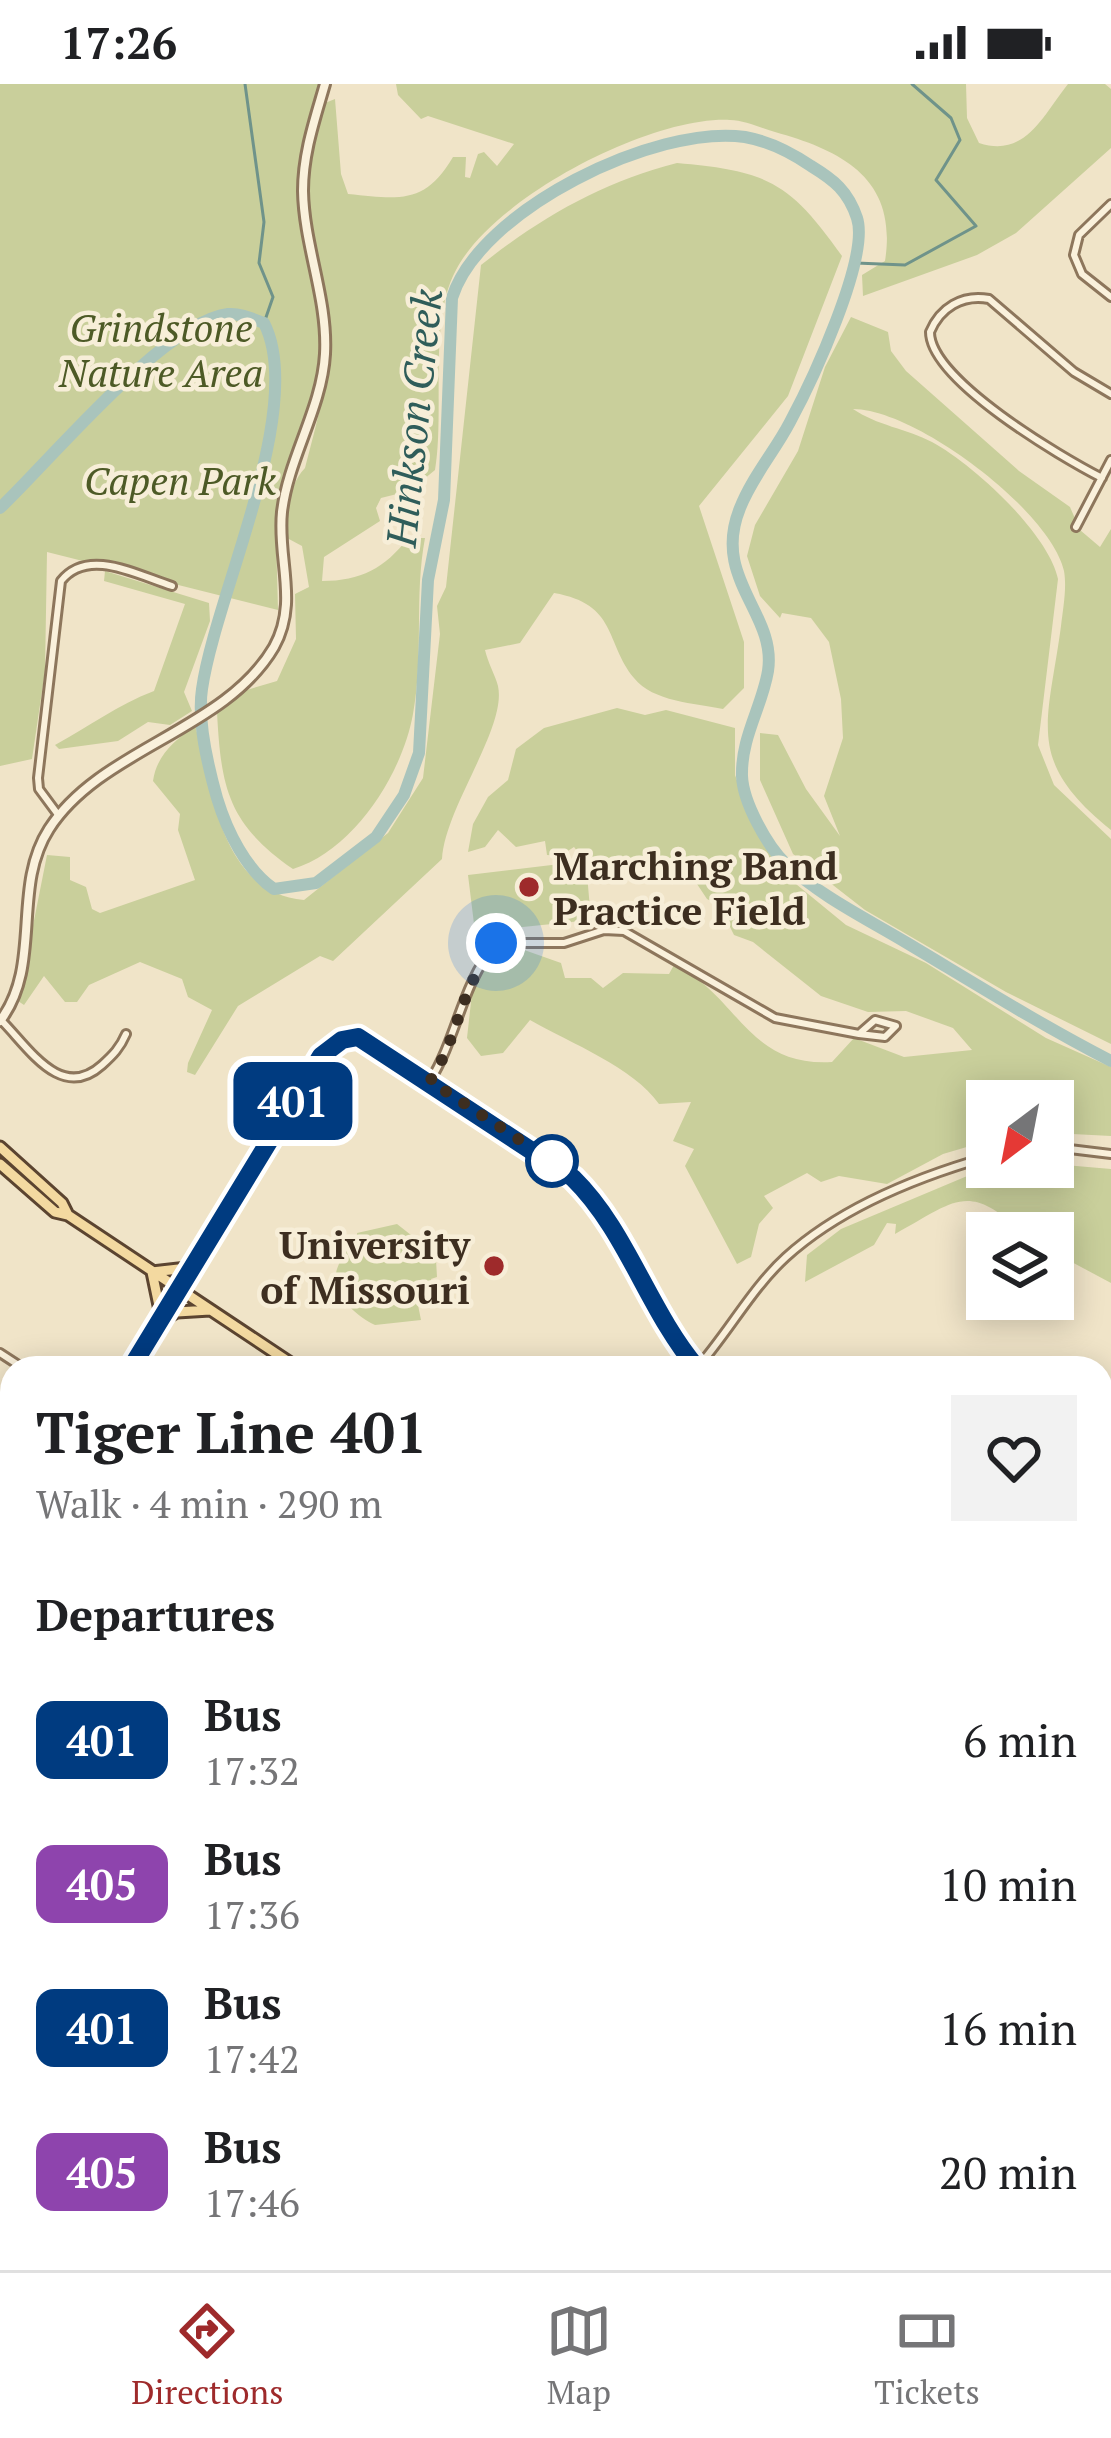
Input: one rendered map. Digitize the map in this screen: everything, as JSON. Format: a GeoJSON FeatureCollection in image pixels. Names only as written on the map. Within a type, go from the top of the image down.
{"type":"FeatureCollection","features":[{"type":"Feature","properties":{"kind":"main road"},"geometry":{"type":"LineString","coordinates":[[0,1147],[62,1202],[68,1215]]}},
{"type":"Feature","properties":{"kind":"main road"},"geometry":{"type":"LineString","coordinates":[[0,1164],[55,1212],[68,1215],[280,1356]]}},
{"type":"Feature","properties":{"kind":"main road"},"geometry":{"type":"LineString","coordinates":[[152,1272],[196,1267]]}},
{"type":"Feature","properties":{"kind":"main road"},"geometry":{"type":"LineString","coordinates":[[152,1272],[162,1320],[182,1311],[210,1310]]}},
{"type":"Feature","properties":{"kind":"street"},"geometry":{"type":"LineString","coordinates":[[126,1034],[121,1047],[89,1076],[71,1080],[53,1074],[1,1020],[22,969],[33,862],[58,816],[248,681],[284,624],[288,590],[283,507],[325,357],[303,190],[312,124],[325,84]]}},
{"type":"Feature","properties":{"kind":"street"},"geometry":{"type":"LineString","coordinates":[[1111,204],[1079,235],[1074,256],[1082,274],[1111,297]]}},
{"type":"Feature","properties":{"kind":"street"},"geometry":{"type":"LineString","coordinates":[[1102,478],[1028,438],[936,356],[930,332],[942,311],[963,300],[988,299],[1074,372],[1111,394]]}},
{"type":"Feature","properties":{"kind":"street"},"geometry":{"type":"LineString","coordinates":[[1076,527],[1111,460]]}},
{"type":"Feature","properties":{"kind":"street"},"geometry":{"type":"LineString","coordinates":[[58,816],[39,789],[38,778],[56,592],[69,571],[92,562],[172,586]]}},
{"type":"Feature","properties":{"kind":"street"},"geometry":{"type":"LineString","coordinates":[[430,1081],[451,1046],[463,993],[496,943],[564,944],[604,930],[624,931],[775,1018],[859,1034],[885,1037],[896,1026],[875,1020],[859,1034]]}},
{"type":"Feature","properties":{"kind":"street"},"geometry":{"type":"LineString","coordinates":[[139,1356],[331,1048],[349,1037],[368,1040],[553,1162],[587,1192],[661,1321],[688,1356]]}},
{"type":"Feature","properties":{"kind":"street"},"geometry":{"type":"LineString","coordinates":[[1074,1150],[1111,1154]]}},
{"type":"Feature","properties":{"kind":"street"},"geometry":{"type":"LineString","coordinates":[[706,1356],[783,1259],[825,1226],[966,1163]]}},
{"type":"Feature","properties":{"kind":"green space"},"geometry":{"type":"Polygon","coordinates":[[[0,84],[321,84],[308,163],[320,105],[335,99],[341,174],[348,194],[382,197],[421,191],[443,173],[453,157],[466,157],[465,177],[470,178],[478,154],[484,152],[497,166],[514,144],[428,116],[421,119],[398,95],[396,84],[966,84],[967,118],[979,143],[995,146],[1009,145],[1031,132],[1068,84],[1105,84],[1111,89],[1111,148],[1016,233],[977,255],[863,296],[862,275],[885,261],[887,233],[874,189],[860,173],[823,149],[741,121],[697,122],[618,147],[577,166],[503,216],[475,243],[447,291],[440,340],[435,470],[418,484],[422,493],[411,502],[401,493],[381,498],[376,508],[380,521],[324,557],[322,581],[349,578],[381,565],[408,538],[425,538],[416,692],[407,737],[386,785],[354,828],[336,846],[293,869],[254,836],[232,802],[221,762],[217,712],[240,692],[277,681],[296,639],[295,594],[309,587],[302,546],[287,538],[287,529],[289,501],[305,468],[326,370],[327,320],[313,273],[324,363],[276,536],[278,610],[47,552],[45,671],[32,759],[0,766],[0,84]]]}},
{"type":"Feature","properties":{"kind":"green space"},"geometry":{"type":"Polygon","coordinates":[[[677,163],[733,170],[773,184],[807,211],[842,256],[788,396],[699,506],[744,642],[744,688],[723,709],[652,692],[625,665],[600,616],[575,598],[554,593],[520,643],[485,650],[498,686],[498,703],[453,816],[442,859],[333,961],[320,956],[238,1006],[195,1075],[187,1072],[188,1063],[212,1010],[188,997],[182,979],[140,962],[89,985],[77,1002],[65,1002],[44,976],[24,1005],[18,1001],[47,855],[70,857],[70,880],[86,887],[92,909],[100,913],[195,880],[178,830],[180,814],[153,781],[163,756],[195,725],[215,807],[237,859],[254,879],[276,893],[304,900],[388,833],[423,778],[440,634],[437,606],[446,587],[481,265],[574,203],[623,180],[677,163]]]}},
{"type":"Feature","properties":{"kind":"green space"},"geometry":{"type":"Polygon","coordinates":[[[851,317],[888,332],[891,351],[906,371],[1019,471],[1070,507],[1080,530],[1100,547],[1111,529],[1111,830],[1065,782],[1048,738],[1065,584],[1053,547],[1034,520],[977,467],[910,426],[853,409],[932,442],[968,466],[1025,522],[1052,561],[1058,579],[1038,745],[1054,785],[1111,839],[1111,1044],[1006,992],[865,910],[793,854],[760,780],[760,733],[778,735],[806,789],[840,836],[824,796],[843,738],[841,699],[829,642],[811,618],[782,613],[780,618],[760,596],[747,556],[755,525],[798,451],[825,367],[851,317]]]}},
{"type":"Feature","properties":{"kind":"green space"},"geometry":{"type":"Polygon","coordinates":[[[105,571],[209,603],[210,621],[184,692],[192,711],[170,725],[148,722],[118,741],[59,749],[55,745],[154,691],[185,604],[104,581],[105,571]]]}},
{"type":"Feature","properties":{"kind":"green space"},"geometry":{"type":"Polygon","coordinates":[[[617,708],[645,715],[666,710],[735,728],[735,775],[754,827],[785,875],[846,925],[926,963],[1046,1038],[1111,1067],[1111,1136],[1074,1134],[1074,1080],[966,1080],[966,1147],[887,1184],[839,1176],[821,1182],[807,1173],[764,1196],[773,1208],[759,1224],[751,1257],[737,1264],[685,1166],[694,1149],[673,1141],[691,1102],[659,1104],[618,1067],[530,1020],[503,1053],[481,1056],[467,1038],[473,984],[500,945],[561,963],[565,978],[591,978],[603,988],[623,973],[669,974],[674,965],[696,978],[761,1041],[803,1060],[832,1062],[854,1038],[904,1057],[972,1050],[953,1028],[906,1011],[868,1012],[821,996],[753,942],[734,935],[719,905],[707,899],[689,872],[671,872],[658,860],[614,868],[586,863],[591,920],[475,932],[468,875],[585,861],[574,847],[560,856],[547,855],[545,841],[516,847],[498,830],[485,847],[468,852],[473,824],[488,797],[508,780],[516,749],[544,728],[617,708]]]}},
{"type":"Feature","properties":{"kind":"green space"},"geometry":{"type":"Polygon","coordinates":[[[1074,1166],[1111,1169],[1111,1283],[1074,1263],[1074,1212],[996,1212],[974,1202],[947,1206],[895,1234],[896,1224],[887,1223],[874,1245],[805,1282],[807,1255],[841,1229],[966,1177],[966,1188],[1074,1188],[1074,1166]]]}},
{"type":"Feature","properties":{"kind":"green space"},"geometry":{"type":"Polygon","coordinates":[[[397,1224],[425,1246],[435,1242],[437,1277],[431,1279],[433,1286],[415,1290],[421,1320],[375,1325],[341,1295],[337,1269],[341,1252],[358,1248],[357,1233],[397,1224]]]}},
{"type":"Feature","properties":{"kind":"waterway"},"geometry":{"type":"LineString","coordinates":[[245,84],[264,222],[259,263],[273,297],[264,323]]}},
{"type":"Feature","properties":{"kind":"waterway"},"geometry":{"type":"LineString","coordinates":[[856,263],[905,265],[976,226],[936,180],[960,140],[951,118],[912,84]]}},
{"type":"Feature","properties":{"kind":"waterway","name":"Hinkson Creek"},"geometry":{"type":"LineString","coordinates":[[0,508],[108,397],[172,341],[228,314],[264,323],[274,359],[267,451],[210,650],[202,689],[202,730],[221,811],[246,861],[274,889],[316,883],[376,837],[404,795],[419,753],[428,580],[444,500],[452,298],[469,265],[533,205],[620,159],[665,144],[708,137],[745,137],[788,152],[845,193],[857,218],[859,237],[847,290],[824,351],[790,422],[745,497],[733,533],[738,575],[768,650],[768,671],[743,762],[747,798],[771,846],[814,886],[1111,1061]]}},
{"type":"Feature","properties":{"kind":"bus line","name":"401"},"geometry":{"type":"LineString","coordinates":[[139,1356],[321,1056],[349,1037],[368,1040],[573,1178],[600,1210],[661,1321],[687,1356]]}},
{"type":"Feature","properties":{"kind":"place","name":"Marching Band Practice Field"},"geometry":{"type":"Point","coordinates":[529,887]}},
{"type":"Feature","properties":{"kind":"place","name":"University of Missouri"},"geometry":{"type":"Point","coordinates":[494,1266]}},
{"type":"Feature","properties":{"kind":"route"},"geometry":{"type":"LineString","coordinates":[[496,943],[463,993],[451,1046],[430,1081],[552,1161]]}},
{"type":"Feature","properties":{"kind":"park label","name":"Grindstone Nature Area"},"geometry":{"type":"Point","coordinates":[161,350]}},
{"type":"Feature","properties":{"kind":"park label","name":"Capen Park"},"geometry":{"type":"Point","coordinates":[180,480]}}]}
